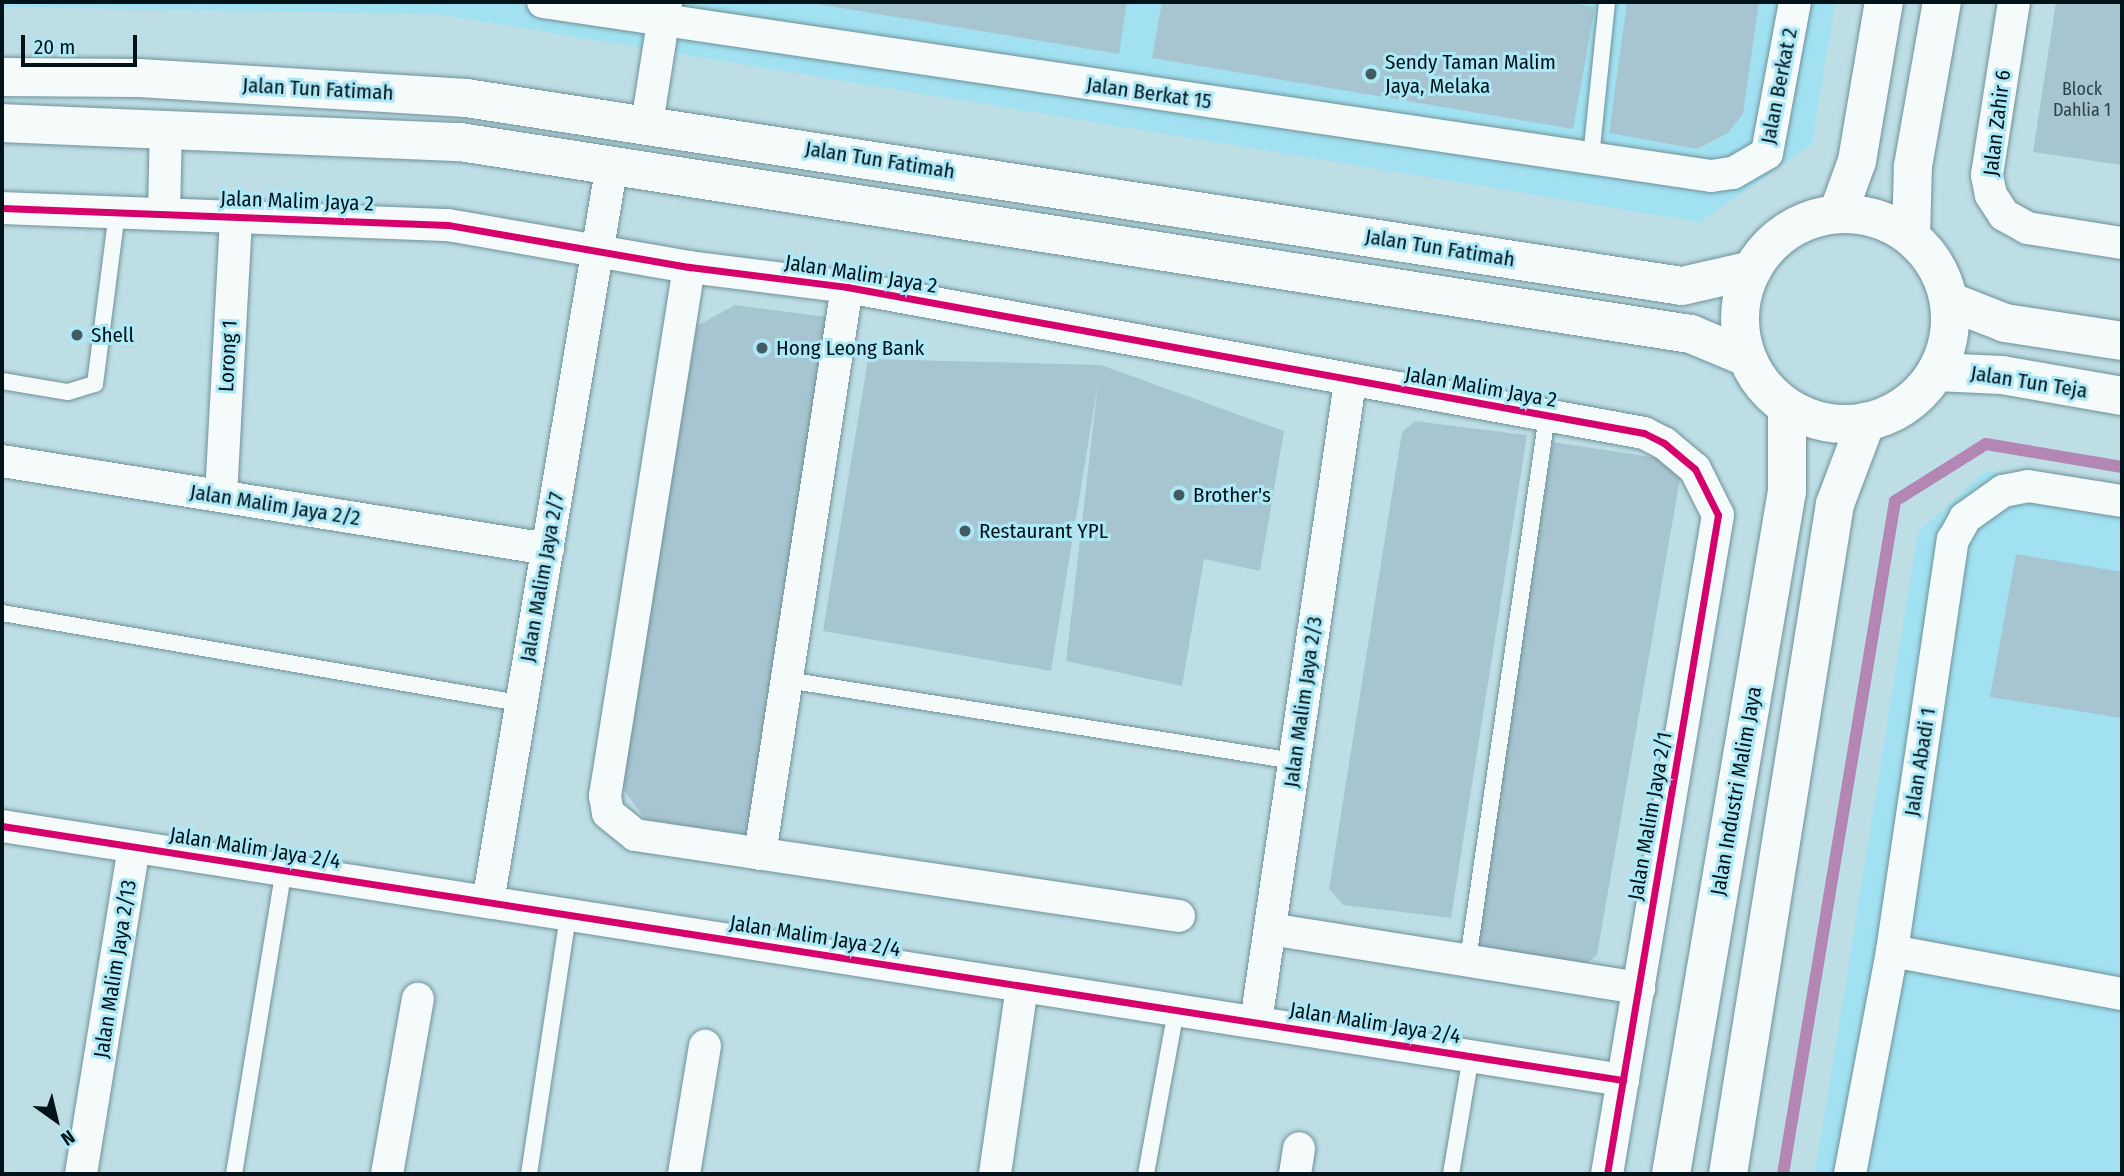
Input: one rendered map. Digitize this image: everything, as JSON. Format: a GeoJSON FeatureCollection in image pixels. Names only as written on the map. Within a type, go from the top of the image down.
{"type":"FeatureCollection","features":[{"type":"Feature","properties":{"kind":"main road"},"geometry":{"type":"LineString","coordinates":[[1838,213],[1857,161],[1884,2]]}},
{"type":"Feature","properties":{"kind":"main road"},"geometry":{"type":"LineString","coordinates":[[1911,236],[1913,166],[1942,2]]}},
{"type":"Feature","properties":{"kind":"main road","name":"Jalan Tun Fatimah"},"geometry":{"type":"LineString","coordinates":[[2,77],[424,94],[647,124],[1682,286],[1752,270]]}},
{"type":"Feature","properties":{"kind":"main road","name":"Jalan Tun Fatimah"},"geometry":{"type":"LineString","coordinates":[[2,123],[427,139],[612,164],[1691,334],[1746,357]]}},
{"type":"Feature","properties":{"kind":"main road"},"geometry":{"type":"LineString","coordinates":[[1838,213],[1864,214],[1911,236],[1929,254],[1949,301],[1948,338],[1936,372],[1906,404],[1866,422],[1825,422],[1787,407],[1746,357],[1740,313],[1752,270],[1796,225],[1838,213]]}},
{"type":"Feature","properties":{"kind":"main road"},"geometry":{"type":"LineString","coordinates":[[1949,301],[2006,323],[2122,341]]}},
{"type":"Feature","properties":{"kind":"main road","name":"Jalan Tun Teja"},"geometry":{"type":"LineString","coordinates":[[1936,372],[2001,375],[2122,396]]}},
{"type":"Feature","properties":{"kind":"main road","name":"Jalan Industri Malim Jaya"},"geometry":{"type":"LineString","coordinates":[[1671,1174],[1787,491],[1787,407]]}},
{"type":"Feature","properties":{"kind":"main road"},"geometry":{"type":"LineString","coordinates":[[1728,1174],[1835,504],[1866,422]]}},
{"type":"Feature","properties":{"kind":"street","name":"Jalan Berkat 15"},"geometry":{"type":"LineString","coordinates":[[543,2],[664,12],[1711,176],[1753,164]]}},
{"type":"Feature","properties":{"kind":"street","name":"Jalan Berkat 2"},"geometry":{"type":"LineString","coordinates":[[1753,164],[1766,153],[1775,129],[1795,2]]}},
{"type":"Feature","properties":{"kind":"street","name":"Jalan Zahir 6"},"geometry":{"type":"LineString","coordinates":[[2014,2],[1987,175],[2004,215],[2026,228],[2122,243]]}},
{"type":"Feature","properties":{"kind":"street"},"geometry":{"type":"LineString","coordinates":[[647,124],[664,12]]}},
{"type":"Feature","properties":{"kind":"street"},"geometry":{"type":"LineString","coordinates":[[164,214],[166,128]]}},
{"type":"Feature","properties":{"kind":"street","name":"Jalan Malim Jaya 2/7"},"geometry":{"type":"LineString","coordinates":[[488,902],[519,702],[548,549],[612,164]]}},
{"type":"Feature","properties":{"kind":"street","name":"Jalan Malim Jaya 2"},"geometry":{"type":"LineString","coordinates":[[2,208],[448,225],[689,267],[847,286],[1350,382],[1644,433],[1695,469]]}},
{"type":"Feature","properties":{"kind":"street","name":"Lorong 1"},"geometry":{"type":"LineString","coordinates":[[221,496],[236,216]]}},
{"type":"Feature","properties":{"kind":"street"},"geometry":{"type":"LineString","coordinates":[[689,267],[605,796],[608,813],[635,835],[1179,916]]}},
{"type":"Feature","properties":{"kind":"street"},"geometry":{"type":"LineString","coordinates":[[760,854],[847,286]]}},
{"type":"Feature","properties":{"kind":"street","name":"Jalan Malim Jaya 2/3"},"geometry":{"type":"LineString","coordinates":[[1256,1022],[1350,382]]}},
{"type":"Feature","properties":{"kind":"street","name":"Jalan Malim Jaya 2/2"},"geometry":{"type":"LineString","coordinates":[[2,461],[548,549]]}},
{"type":"Feature","properties":{"kind":"street","name":"Jalan Malim Jaya 2/1"},"geometry":{"type":"LineString","coordinates":[[1607,1174],[1718,515],[1695,469]]}},
{"type":"Feature","properties":{"kind":"street","name":"Jalan Abadi 1"},"geometry":{"type":"LineString","coordinates":[[1850,1174],[1892,951],[1953,540],[1965,518],[2003,491],[2028,486],[2122,501]]}},
{"type":"Feature","properties":{"kind":"street","name":"Jalan Malim Jaya 2/4"},"geometry":{"type":"LineString","coordinates":[[2,826],[1623,1080]]}},
{"type":"Feature","properties":{"kind":"street","name":"Jalan Malim Jaya 2/13"},"geometry":{"type":"LineString","coordinates":[[82,1174],[134,847]]}},
{"type":"Feature","properties":{"kind":"street"},"geometry":{"type":"LineString","coordinates":[[1270,929],[1639,988]]}},
{"type":"Feature","properties":{"kind":"street"},"geometry":{"type":"LineString","coordinates":[[1892,951],[2122,994]]}},
{"type":"Feature","properties":{"kind":"street"},"geometry":{"type":"LineString","coordinates":[[995,1174],[1022,986]]}},
{"type":"Feature","properties":{"kind":"street"},"geometry":{"type":"LineString","coordinates":[[387,1174],[418,999]]}},
{"type":"Feature","properties":{"kind":"street"},"geometry":{"type":"LineString","coordinates":[[684,1174],[705,1046]]}},
{"type":"Feature","properties":{"kind":"lane"},"geometry":{"type":"LineString","coordinates":[[1591,157],[1607,2]]}},
{"type":"Feature","properties":{"kind":"lane"},"geometry":{"type":"LineString","coordinates":[[2,381],[68,392],[95,384],[117,212]]}},
{"type":"Feature","properties":{"kind":"lane"},"geometry":{"type":"LineString","coordinates":[[1468,960],[1547,416]]}},
{"type":"Feature","properties":{"kind":"lane"},"geometry":{"type":"LineString","coordinates":[[2,613],[519,702]]}},
{"type":"Feature","properties":{"kind":"lane"},"geometry":{"type":"LineString","coordinates":[[787,680],[1294,761]]}},
{"type":"Feature","properties":{"kind":"lane"},"geometry":{"type":"LineString","coordinates":[[234,1174],[284,870]]}},
{"type":"Feature","properties":{"kind":"lane"},"geometry":{"type":"LineString","coordinates":[[529,1174],[568,915]]}},
{"type":"Feature","properties":{"kind":"lane"},"geometry":{"type":"LineString","coordinates":[[1146,1174],[1176,1010]]}},
{"type":"Feature","properties":{"kind":"lane"},"geometry":{"type":"LineString","coordinates":[[1451,1174],[1471,1056]]}},
{"type":"Feature","properties":{"kind":"shaded area"},"geometry":{"type":"Polygon","coordinates":[[[2,2],[1835,2],[1812,144],[1700,222],[438,14],[2,7],[2,2]]]}},
{"type":"Feature","properties":{"kind":"shaded area"},"geometry":{"type":"Polygon","coordinates":[[[1986,471],[2122,491],[2122,1174],[1815,1174],[1918,532],[1986,471]]]}},
{"type":"Feature","properties":{"kind":"building"},"geometry":{"type":"Polygon","coordinates":[[[805,2],[1127,2],[1119,54],[805,2]]]}},
{"type":"Feature","properties":{"kind":"building"},"geometry":{"type":"Polygon","coordinates":[[[1162,2],[1565,2],[1595,7],[1573,129],[1152,58],[1162,2]]]}},
{"type":"Feature","properties":{"kind":"building"},"geometry":{"type":"Polygon","coordinates":[[[1627,2],[1759,2],[1743,114],[1728,133],[1697,149],[1609,133],[1627,2]]]}},
{"type":"Feature","properties":{"kind":"building"},"geometry":{"type":"Polygon","coordinates":[[[2056,2],[2122,2],[2122,165],[2033,152],[2056,2]]]}},
{"type":"Feature","properties":{"kind":"building"},"geometry":{"type":"Polygon","coordinates":[[[735,305],[834,318],[749,835],[645,819],[621,786],[697,326],[735,305]]]}},
{"type":"Feature","properties":{"kind":"building"},"geometry":{"type":"Polygon","coordinates":[[[868,359],[1101,365],[1284,431],[1260,571],[1204,559],[1182,686],[1066,661],[1098,383],[1051,671],[823,631],[868,359]]]}},
{"type":"Feature","properties":{"kind":"building"},"geometry":{"type":"Polygon","coordinates":[[[1415,421],[1527,435],[1451,918],[1343,905],[1329,889],[1402,432],[1415,421]]]}},
{"type":"Feature","properties":{"kind":"building"},"geometry":{"type":"Polygon","coordinates":[[[1553,442],[1671,460],[1681,473],[1597,955],[1578,971],[1473,949],[1553,442]]]}},
{"type":"Feature","properties":{"kind":"building"},"geometry":{"type":"Polygon","coordinates":[[[2016,554],[2122,572],[2122,718],[1990,697],[2016,554]]]}},
{"type":"Feature","properties":{"kind":"waterway"},"geometry":{"type":"LineString","coordinates":[[1783,1174],[1895,501],[1986,444],[2122,467]]}},
{"type":"Feature","properties":{"kind":"cycle path"},"geometry":{"type":"LineString","coordinates":[[2,208],[448,225],[689,267],[847,287],[1644,433],[1664,443],[1695,469],[1718,515],[1607,1174]]}},
{"type":"Feature","properties":{"kind":"cycle path"},"geometry":{"type":"LineString","coordinates":[[2,826],[1623,1080]]}},
{"type":"Feature","properties":{"kind":"place","name":"Sendy Taman Malim Jaya, Melaka"},"geometry":{"type":"Point","coordinates":[1371,74]}},
{"type":"Feature","properties":{"kind":"place","name":"Shell"},"geometry":{"type":"Point","coordinates":[77,335]}},
{"type":"Feature","properties":{"kind":"place","name":"Hong Leong Bank"},"geometry":{"type":"Point","coordinates":[762,348]}},
{"type":"Feature","properties":{"kind":"place","name":"Brother's"},"geometry":{"type":"Point","coordinates":[1179,495]}},
{"type":"Feature","properties":{"kind":"place","name":"Restaurant YPL"},"geometry":{"type":"Point","coordinates":[965,531]}}]}
